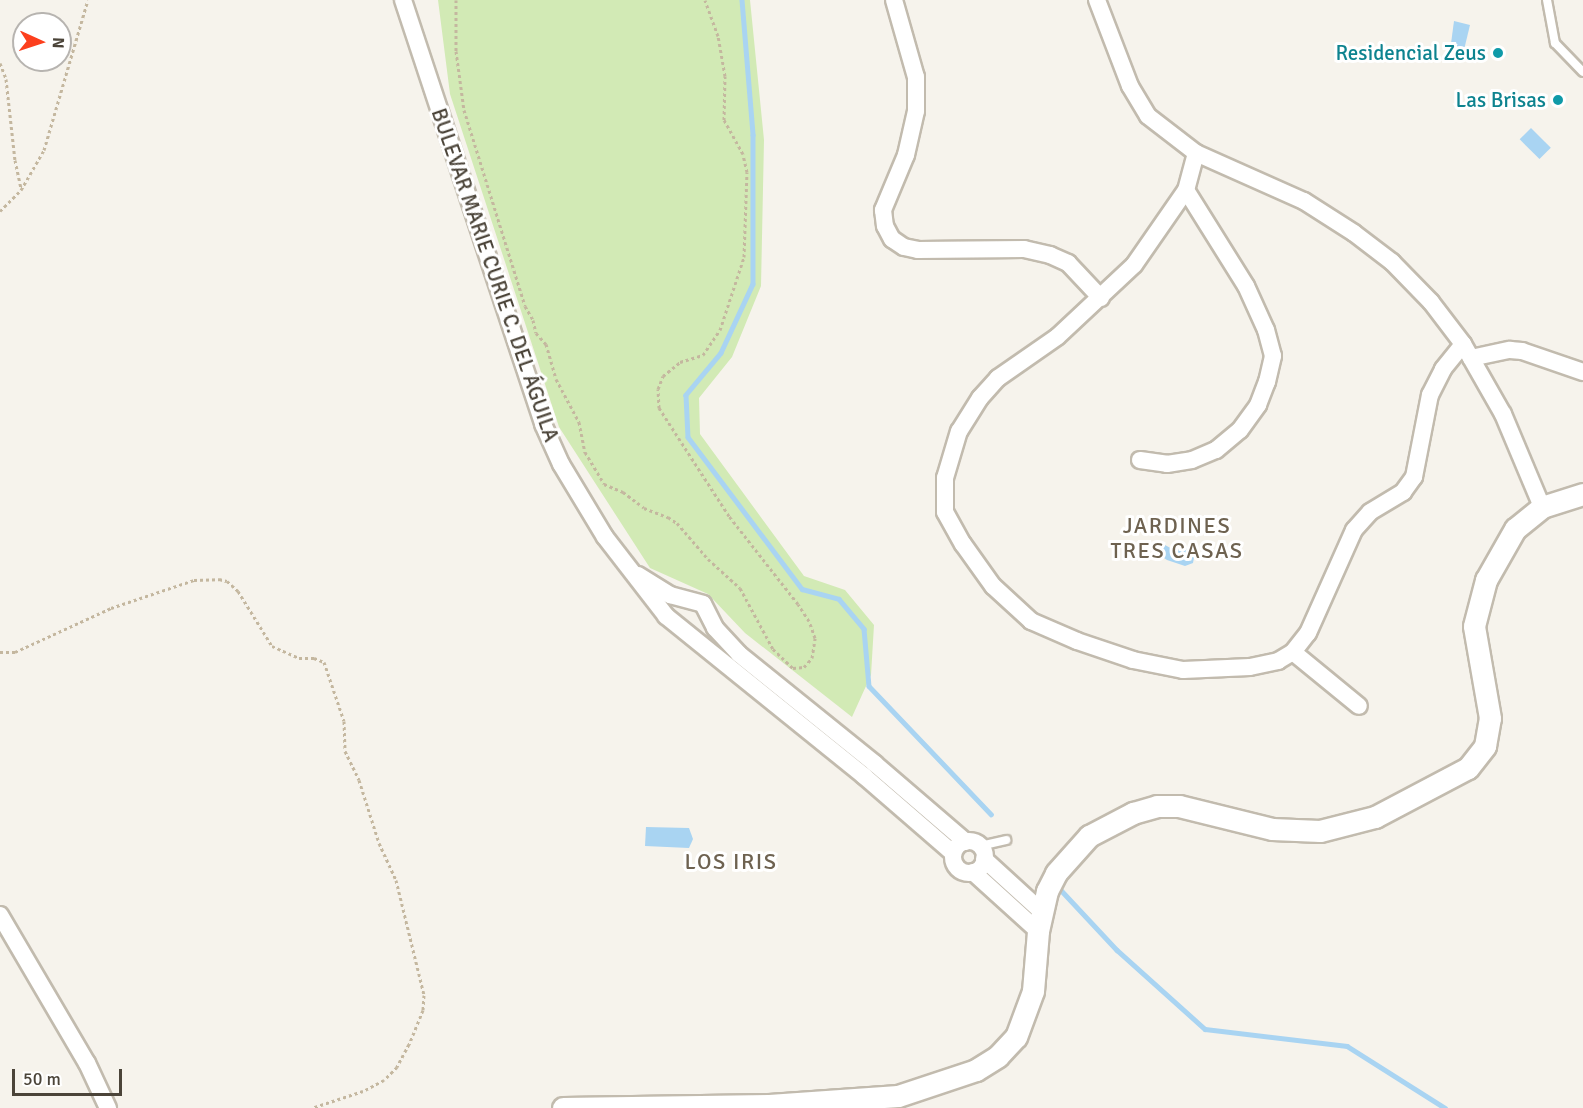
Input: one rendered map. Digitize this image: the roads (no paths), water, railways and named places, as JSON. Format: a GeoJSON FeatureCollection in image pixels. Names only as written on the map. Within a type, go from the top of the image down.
{"type":"FeatureCollection","features":[{"type":"Feature","properties":{"kind":"street","name":"BULEVAR MARIE CURIE C. DEL ÁGUILA"},"geometry":{"type":"LineString","coordinates":[[403,0],[543,424],[581,499],[649,597],[685,631],[864,776],[971,850]]}},
{"type":"Feature","properties":{"kind":"street"},"geometry":{"type":"LineString","coordinates":[[894,0],[916,77],[916,111],[906,155],[883,210],[885,226],[892,239],[904,247],[918,250],[1023,249],[1050,255],[1068,263],[1101,298]]}},
{"type":"Feature","properties":{"kind":"street"},"geometry":{"type":"LineString","coordinates":[[1097,0],[1130,86],[1148,116],[1196,153],[1304,201],[1354,233],[1392,262],[1431,302],[1467,351],[1503,414],[1542,507]]}},
{"type":"Feature","properties":{"kind":"street"},"geometry":{"type":"LineString","coordinates":[[1196,153],[1186,190],[1134,265],[1057,337],[998,378],[980,398],[959,431],[945,478],[945,512],[963,544],[993,586],[1031,621],[1077,641],[1133,660],[1183,670],[1224,670],[1278,661],[1293,652],[1308,633],[1354,530],[1370,512],[1403,492],[1414,477],[1430,395],[1443,369],[1467,351],[1510,350],[1522,351],[1583,372]]}},
{"type":"Feature","properties":{"kind":"street"},"geometry":{"type":"LineString","coordinates":[[1140,460],[1167,464],[1192,460],[1216,450],[1240,430],[1258,405],[1267,382],[1272,356],[1266,330],[1246,286],[1186,190]]}},
{"type":"Feature","properties":{"kind":"street"},"geometry":{"type":"LineString","coordinates":[[563,1108],[769,1105],[897,1096],[976,1070],[998,1056],[1016,1037],[1033,991],[1040,921],[1056,873],[1089,836],[1133,813],[1156,806],[1179,806],[1272,829],[1320,831],[1375,817],[1468,768],[1485,746],[1490,718],[1474,626],[1486,580],[1515,529],[1542,507],[1583,494]]}},
{"type":"Feature","properties":{"kind":"street","name":"BULEVAR MARIE CURIE C. DEL ÁGUILA"},"geometry":{"type":"LineString","coordinates":[[630,570],[670,595],[703,604],[710,613],[715,628],[739,654],[874,763],[971,850]]}},
{"type":"Feature","properties":{"kind":"street"},"geometry":{"type":"LineString","coordinates":[[695,601],[687,603],[680,610],[678,616],[685,631],[704,630],[710,613]]}},
{"type":"Feature","properties":{"kind":"street"},"geometry":{"type":"LineString","coordinates":[[1293,652],[1359,706]]}},
{"type":"Feature","properties":{"kind":"street"},"geometry":{"type":"LineString","coordinates":[[971,850],[1040,921]]}},
{"type":"Feature","properties":{"kind":"street"},"geometry":{"type":"LineString","coordinates":[[971,850],[980,868],[966,873],[957,868],[971,850]]}},
{"type":"Feature","properties":{"kind":"street"},"geometry":{"type":"LineString","coordinates":[[973,872],[1040,921]]}},
{"type":"Feature","properties":{"kind":"street"},"geometry":{"type":"LineString","coordinates":[[0,915],[81,1053],[108,1108]]}},
{"type":"Feature","properties":{"kind":"lane"},"geometry":{"type":"LineString","coordinates":[[1547,0],[1555,44],[1583,72]]}},
{"type":"Feature","properties":{"kind":"lane"},"geometry":{"type":"LineString","coordinates":[[971,850],[1005,840]]}},
{"type":"Feature","properties":{"kind":"water"},"geometry":{"type":"Polygon","coordinates":[[[1454,21],[1470,25],[1463,54],[1450,51],[1454,21]]]}},
{"type":"Feature","properties":{"kind":"water"},"geometry":{"type":"Polygon","coordinates":[[[1531,128],[1551,148],[1539,159],[1520,139],[1531,128]]]}},
{"type":"Feature","properties":{"kind":"water"},"geometry":{"type":"Polygon","coordinates":[[[1165,545],[1174,550],[1190,548],[1195,552],[1193,563],[1185,566],[1167,560],[1161,556],[1159,550],[1165,545]]]}},
{"type":"Feature","properties":{"kind":"water"},"geometry":{"type":"Polygon","coordinates":[[[646,827],[689,828],[693,839],[689,848],[645,846],[646,827]]]}},
{"type":"Feature","properties":{"kind":"waterway"},"geometry":{"type":"LineString","coordinates":[[742,0],[753,135],[753,284],[721,353],[686,395],[688,437],[802,589],[839,599],[864,629],[869,686],[991,814]]}},
{"type":"Feature","properties":{"kind":"waterway"},"geometry":{"type":"LineString","coordinates":[[1061,890],[1117,950],[1205,1029],[1347,1046],[1445,1108]]}},
{"type":"Feature","properties":{"kind":"place","name":"Residencial Zeus"},"geometry":{"type":"Point","coordinates":[1498,53]}},
{"type":"Feature","properties":{"kind":"place","name":"Las Brisas"},"geometry":{"type":"Point","coordinates":[1558,100]}},
{"type":"Feature","properties":{"kind":"district","name":"JARDINES TRES CASAS"},"geometry":{"type":"Point","coordinates":[1177,538]}},
{"type":"Feature","properties":{"kind":"district","name":"LOS IRIS"},"geometry":{"type":"Point","coordinates":[731,862]}}]}
